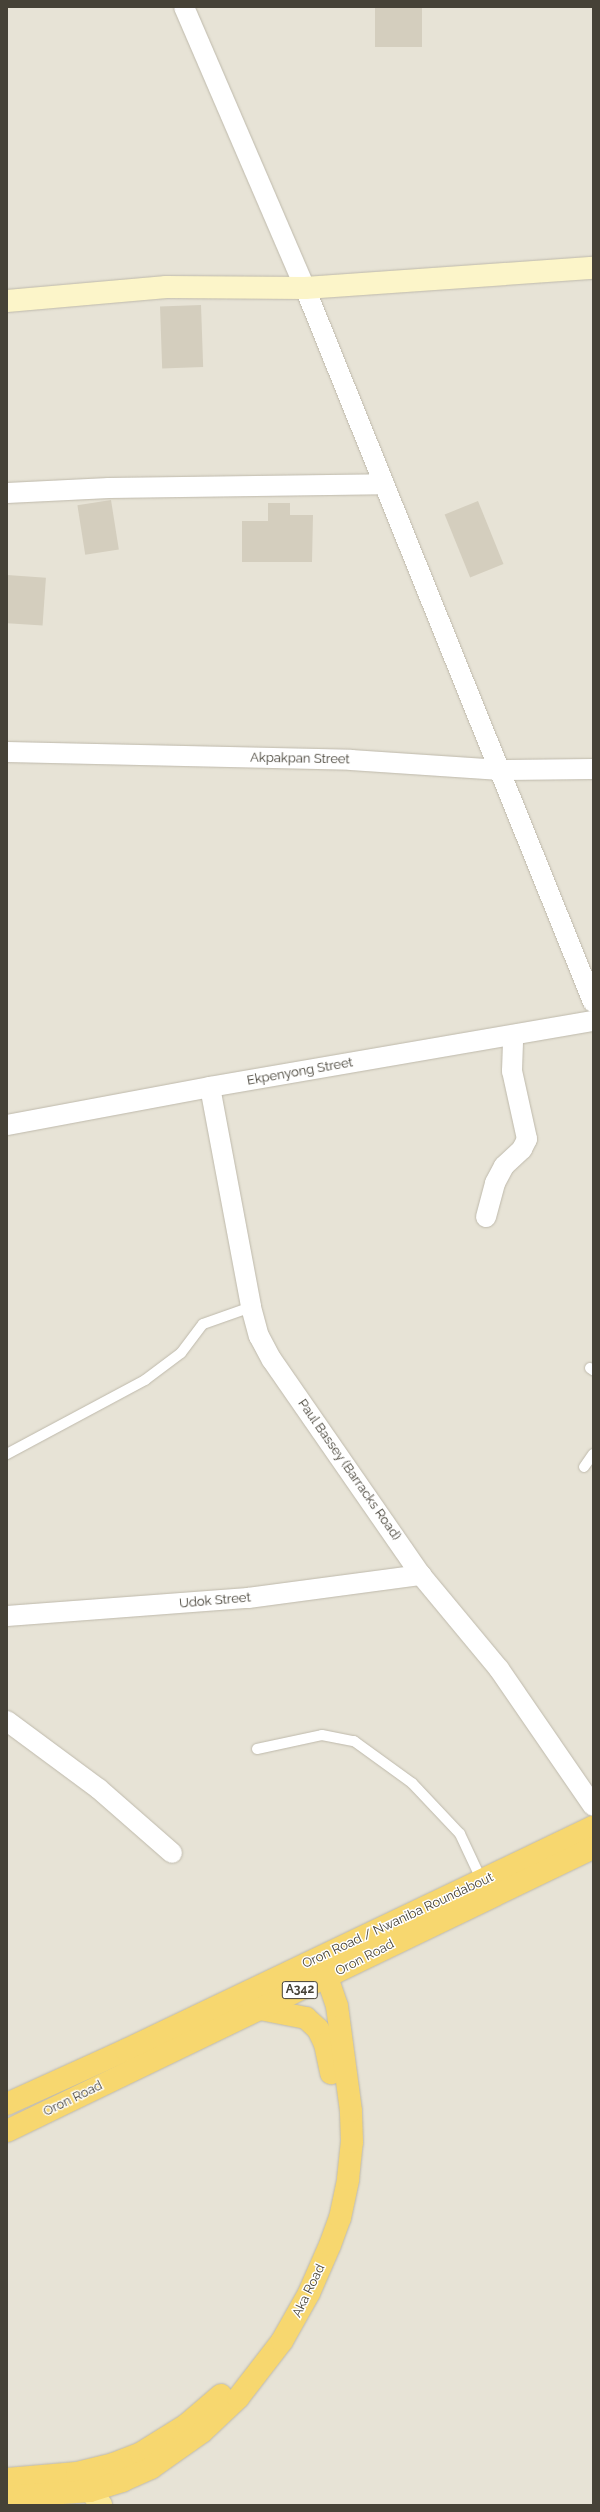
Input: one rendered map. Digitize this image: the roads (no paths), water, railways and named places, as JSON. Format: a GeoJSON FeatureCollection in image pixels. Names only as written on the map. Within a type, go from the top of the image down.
{"type":"FeatureCollection","features":[{"type":"Feature","properties":{"kind":"highway","name":"Oron Road / Nwaniba Roundabout"},"geometry":{"type":"LineString","coordinates":[[7,2104],[482,1881],[593,1827]]}},
{"type":"Feature","properties":{"kind":"highway","name":"Oron Road"},"geometry":{"type":"LineString","coordinates":[[7,2131],[593,1848]]}},
{"type":"Feature","properties":{"kind":"highway","name":"Aka Road"},"geometry":{"type":"LineString","coordinates":[[7,2497],[83,2498],[151,2468],[208,2428],[238,2398],[266,2364],[298,2313],[316,2279],[340,2218],[352,2142],[337,2006],[327,1977]]}},
{"type":"Feature","properties":{"kind":"highway"},"geometry":{"type":"LineString","coordinates":[[7,2478],[77,2472],[113,2464],[162,2441],[186,2425],[230,2387],[271,2334],[318,2241],[331,2198],[340,2136],[325,2044],[318,2029],[306,2018],[260,2009]]}},
{"type":"Feature","properties":{"kind":"main road"},"geometry":{"type":"LineString","coordinates":[[77,2472],[83,2498]]}},
{"type":"Feature","properties":{"kind":"main road"},"geometry":{"type":"LineString","coordinates":[[55,2474],[83,2498]]}},
{"type":"Feature","properties":{"kind":"street"},"geometry":{"type":"LineString","coordinates":[[184,7],[305,288],[501,770],[593,1002]]}},
{"type":"Feature","properties":{"kind":"street"},"geometry":{"type":"LineString","coordinates":[[7,301],[166,287],[305,288],[593,268]]}},
{"type":"Feature","properties":{"kind":"street"},"geometry":{"type":"LineString","coordinates":[[7,493],[109,488],[384,484]]}},
{"type":"Feature","properties":{"kind":"street","name":"Akpakpan Street"},"geometry":{"type":"LineString","coordinates":[[7,752],[350,760],[501,770],[593,768]]}},
{"type":"Feature","properties":{"kind":"street","name":"Ekpenyong Street"},"geometry":{"type":"LineString","coordinates":[[7,1125],[210,1087],[593,1021]]}},
{"type":"Feature","properties":{"kind":"street"},"geometry":{"type":"LineString","coordinates":[[486,1217],[495,1183],[504,1166],[522,1149],[527,1139],[512,1071],[513,1036]]}},
{"type":"Feature","properties":{"kind":"street","name":"Paul Bassey (Barracks Road)"},"geometry":{"type":"LineString","coordinates":[[210,1087],[251,1307],[259,1336],[272,1360],[421,1575],[499,1669],[593,1806]]}},
{"type":"Feature","properties":{"kind":"street","name":"Udok Street"},"geometry":{"type":"LineString","coordinates":[[7,1616],[248,1598],[421,1575]]}},
{"type":"Feature","properties":{"kind":"street"},"geometry":{"type":"LineString","coordinates":[[7,1721],[99,1789],[172,1853]]}},
{"type":"Feature","properties":{"kind":"lane"},"geometry":{"type":"LineString","coordinates":[[7,1454],[145,1380],[181,1353],[203,1324],[251,1307]]}},
{"type":"Feature","properties":{"kind":"lane"},"geometry":{"type":"LineString","coordinates":[[584,1467],[593,1454]]}},
{"type":"Feature","properties":{"kind":"lane"},"geometry":{"type":"LineString","coordinates":[[257,1749],[322,1735],[354,1741],[412,1783],[454,1828],[482,1881]]}}]}
